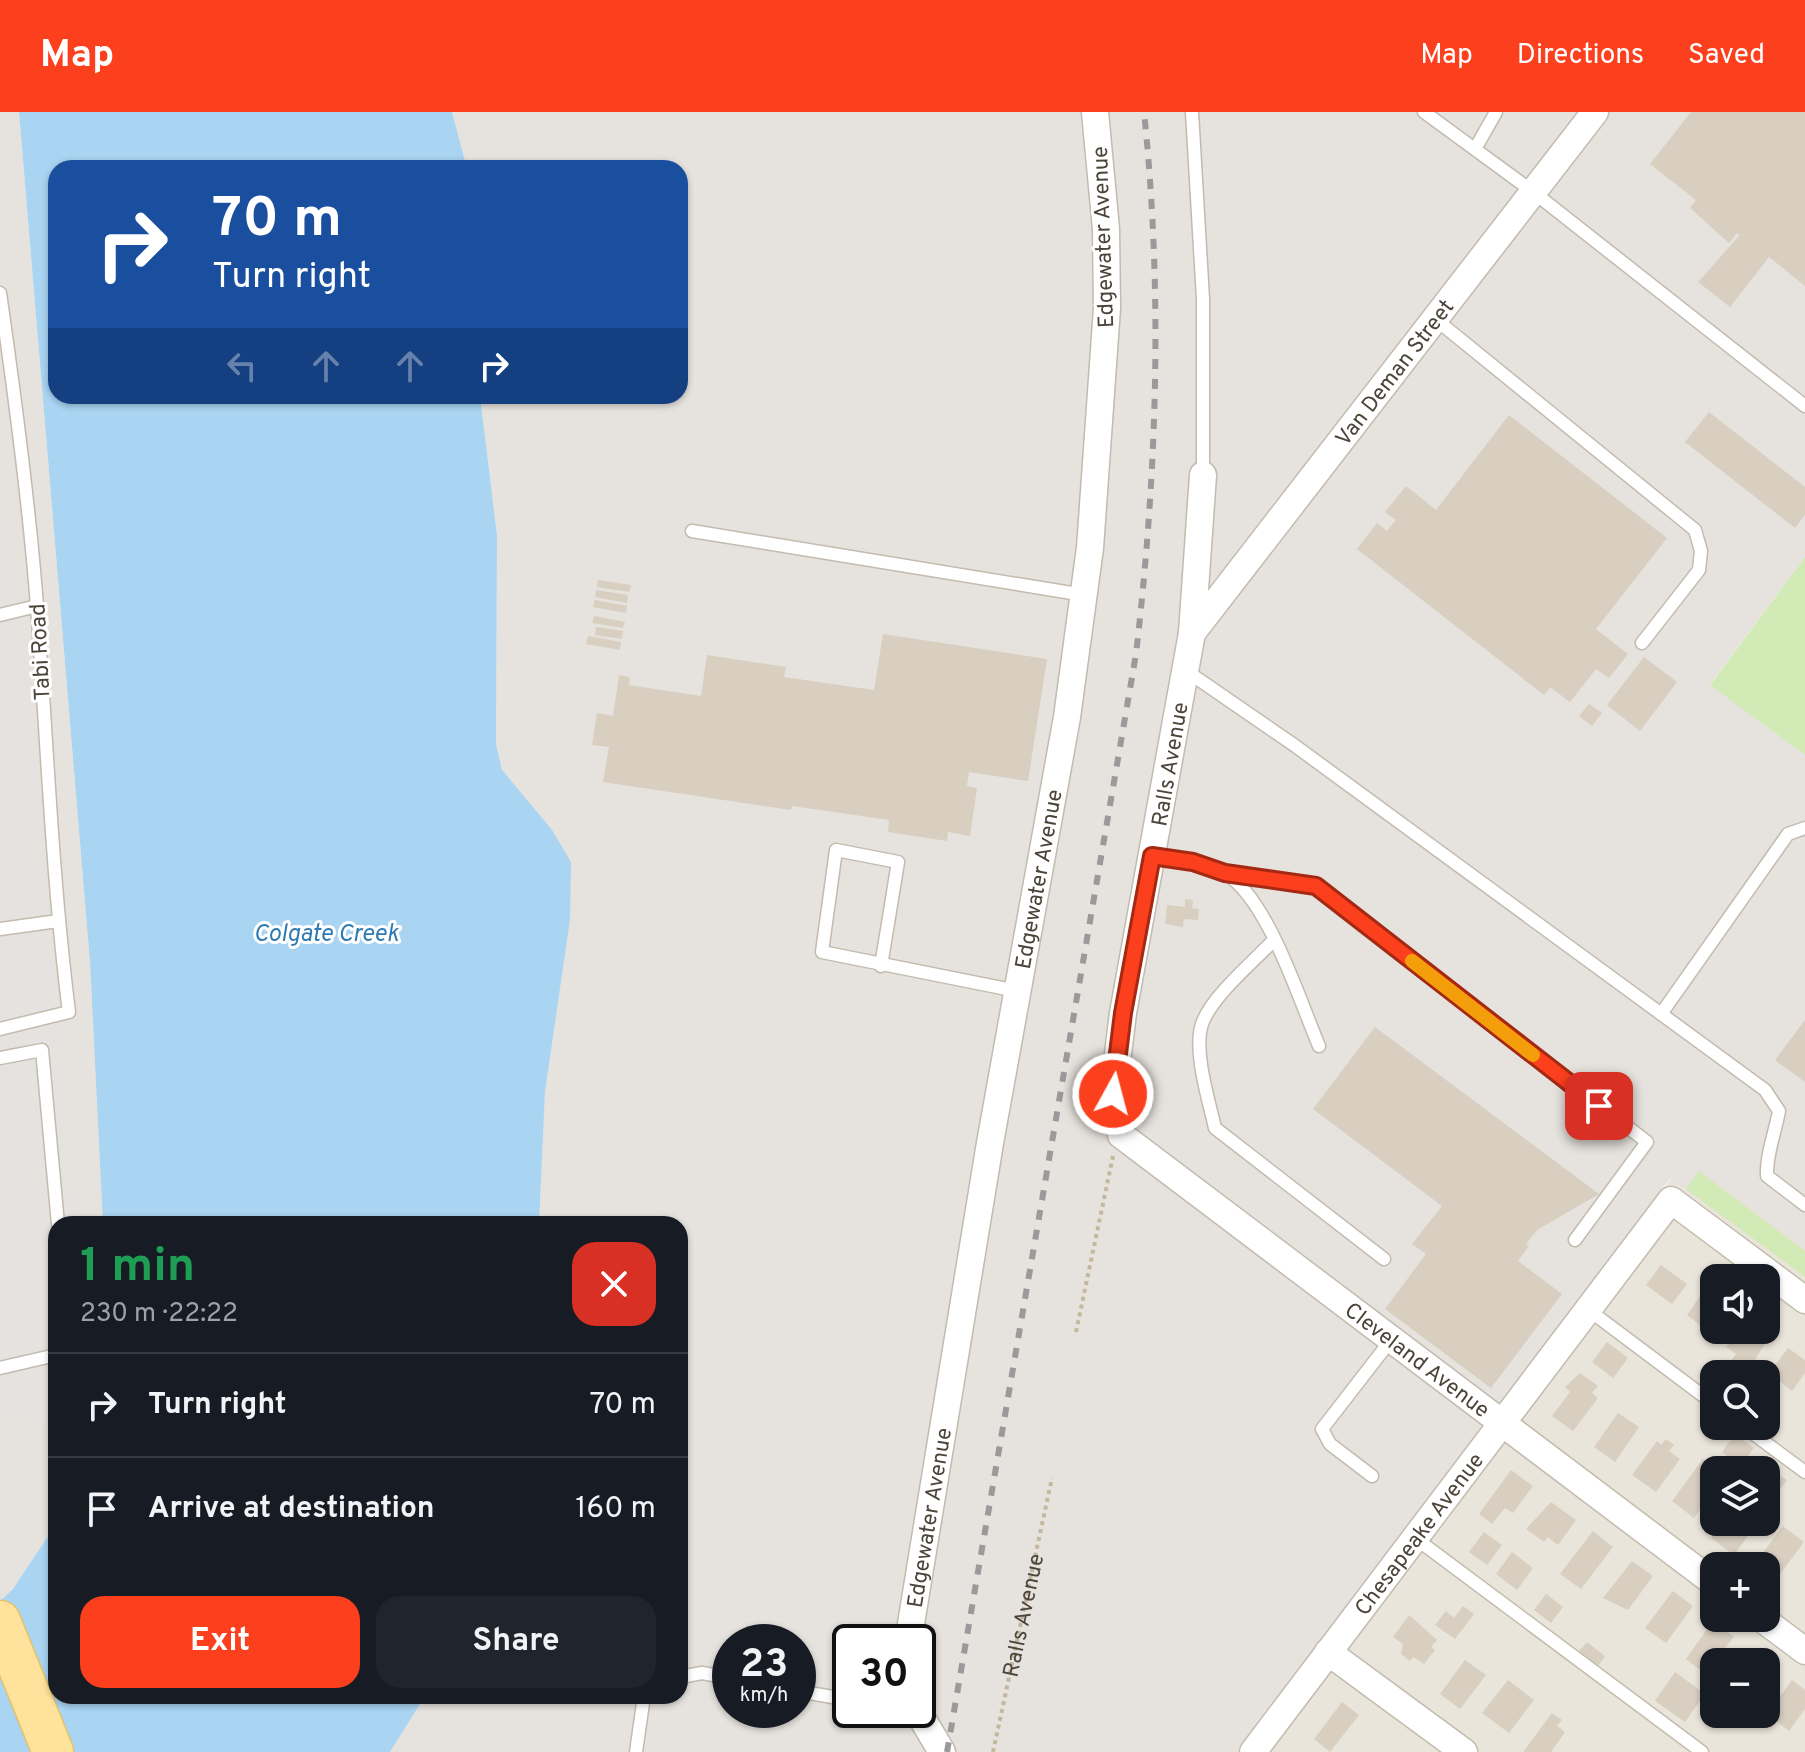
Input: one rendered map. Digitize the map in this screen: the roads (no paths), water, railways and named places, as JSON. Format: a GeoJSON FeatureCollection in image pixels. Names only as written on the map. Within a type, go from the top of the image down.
{"type":"FeatureCollection","features":[{"type":"Feature","properties":{"kind":"main road"},"geometry":{"type":"LineString","coordinates":[[0,1621],[53,1752]]}},
{"type":"Feature","properties":{"kind":"street","name":"Edgewater Avenue"},"geometry":{"type":"LineString","coordinates":[[911,1624],[1017,991],[1067,717],[1084,595],[1103,402],[1107,308],[1106,229],[1095,112]]}},
{"type":"Feature","properties":{"kind":"street","name":"Van Deman Street"},"geometry":{"type":"LineString","coordinates":[[1192,633],[1595,112]]}},
{"type":"Feature","properties":{"kind":"street","name":"Ralls Avenue"},"geometry":{"type":"LineString","coordinates":[[1121,1135],[1113,1094],[1123,1013],[1192,633],[1203,475]]}},
{"type":"Feature","properties":{"kind":"street","name":"Cleveland Avenue"},"geometry":{"type":"LineString","coordinates":[[1121,1135],[1700,1573]]}},
{"type":"Feature","properties":{"kind":"street","name":"Chesapeake Avenue"},"geometry":{"type":"LineString","coordinates":[[1253,1752],[1586,1308],[1671,1200],[1805,1300]]}},
{"type":"Feature","properties":{"kind":"street"},"geometry":{"type":"LineString","coordinates":[[1780,1632],[1805,1651]]}},
{"type":"Feature","properties":{"kind":"street"},"geometry":{"type":"LineString","coordinates":[[1328,1652],[1464,1752]]}},
{"type":"Feature","properties":{"kind":"street"},"geometry":{"type":"LineString","coordinates":[[925,1728],[942,1752]]}},
{"type":"Feature","properties":{"kind":"lane"},"geometry":{"type":"LineString","coordinates":[[1192,112],[1203,299],[1203,475]]}},
{"type":"Feature","properties":{"kind":"lane"},"geometry":{"type":"LineString","coordinates":[[1424,112],[1532,191],[1805,406]]}},
{"type":"Feature","properties":{"kind":"lane"},"geometry":{"type":"LineString","coordinates":[[1475,149],[1496,112]]}},
{"type":"Feature","properties":{"kind":"lane","name":"Tabi Road"},"geometry":{"type":"LineString","coordinates":[[0,293],[19,428],[37,606],[58,921],[69,1012],[0,1029]]}},
{"type":"Feature","properties":{"kind":"lane"},"geometry":{"type":"LineString","coordinates":[[1434,318],[1695,530],[1701,551],[1699,570],[1642,643]]}},
{"type":"Feature","properties":{"kind":"lane"},"geometry":{"type":"LineString","coordinates":[[692,531],[1084,595]]}},
{"type":"Feature","properties":{"kind":"lane"},"geometry":{"type":"LineString","coordinates":[[0,615],[37,606]]}},
{"type":"Feature","properties":{"kind":"lane"},"geometry":{"type":"LineString","coordinates":[[1185,670],[1294,745],[1765,1090],[1779,1111],[1774,1140],[1766,1161],[1767,1176],[1805,1205]]}},
{"type":"Feature","properties":{"kind":"lane"},"geometry":{"type":"LineString","coordinates":[[1661,1014],[1788,834],[1805,828]]}},
{"type":"Feature","properties":{"kind":"lane"},"geometry":{"type":"LineString","coordinates":[[881,966],[898,862],[836,850],[822,952],[881,966],[1017,991]]}},
{"type":"Feature","properties":{"kind":"lane"},"geometry":{"type":"LineString","coordinates":[[1152,856],[1193,862],[1225,873],[1316,886],[1647,1142],[1575,1240]]}},
{"type":"Feature","properties":{"kind":"lane"},"geometry":{"type":"LineString","coordinates":[[1225,873],[1260,911],[1319,1046]]}},
{"type":"Feature","properties":{"kind":"lane"},"geometry":{"type":"LineString","coordinates":[[0,929],[58,921]]}},
{"type":"Feature","properties":{"kind":"lane"},"geometry":{"type":"LineString","coordinates":[[1274,940],[1217,1001],[1201,1025],[1201,1066],[1215,1128],[1384,1259]]}},
{"type":"Feature","properties":{"kind":"lane"},"geometry":{"type":"LineString","coordinates":[[0,1058],[42,1050],[57,1216]]}},
{"type":"Feature","properties":{"kind":"lane"},"geometry":{"type":"LineString","coordinates":[[1586,1308],[1700,1394]]}},
{"type":"Feature","properties":{"kind":"lane"},"geometry":{"type":"LineString","coordinates":[[1372,1476],[1330,1444],[1322,1429],[1391,1340]]}},
{"type":"Feature","properties":{"kind":"lane"},"geometry":{"type":"LineString","coordinates":[[0,1368],[48,1357]]}},
{"type":"Feature","properties":{"kind":"lane"},"geometry":{"type":"LineString","coordinates":[[1762,1440],[1805,1472]]}},
{"type":"Feature","properties":{"kind":"lane"},"geometry":{"type":"LineString","coordinates":[[1415,1538],[1702,1752]]}},
{"type":"Feature","properties":{"kind":"lane"},"geometry":{"type":"LineString","coordinates":[[688,1676],[712,1675]]}},
{"type":"Feature","properties":{"kind":"lane"},"geometry":{"type":"LineString","coordinates":[[636,1752],[643,1704]]}},
{"type":"Feature","properties":{"kind":"water","name":"Colgate Creek"},"geometry":{"type":"Polygon","coordinates":[[[19,112],[452,112],[465,160],[48,160],[48,404],[481,404],[497,535],[496,744],[502,770],[552,830],[571,862],[570,920],[545,1092],[539,1216],[103,1216],[90,962],[19,112]]]}},
{"type":"Feature","properties":{"kind":"water"},"geometry":{"type":"Polygon","coordinates":[[[48,1536],[48,1704],[420,1704],[390,1752],[0,1752],[0,1601],[13,1589],[48,1536]]]}},
{"type":"Feature","properties":{"kind":"railway"},"geometry":{"type":"LineString","coordinates":[[947,1752],[1136,654],[1149,518],[1155,383],[1154,248],[1144,112]]}}]}
